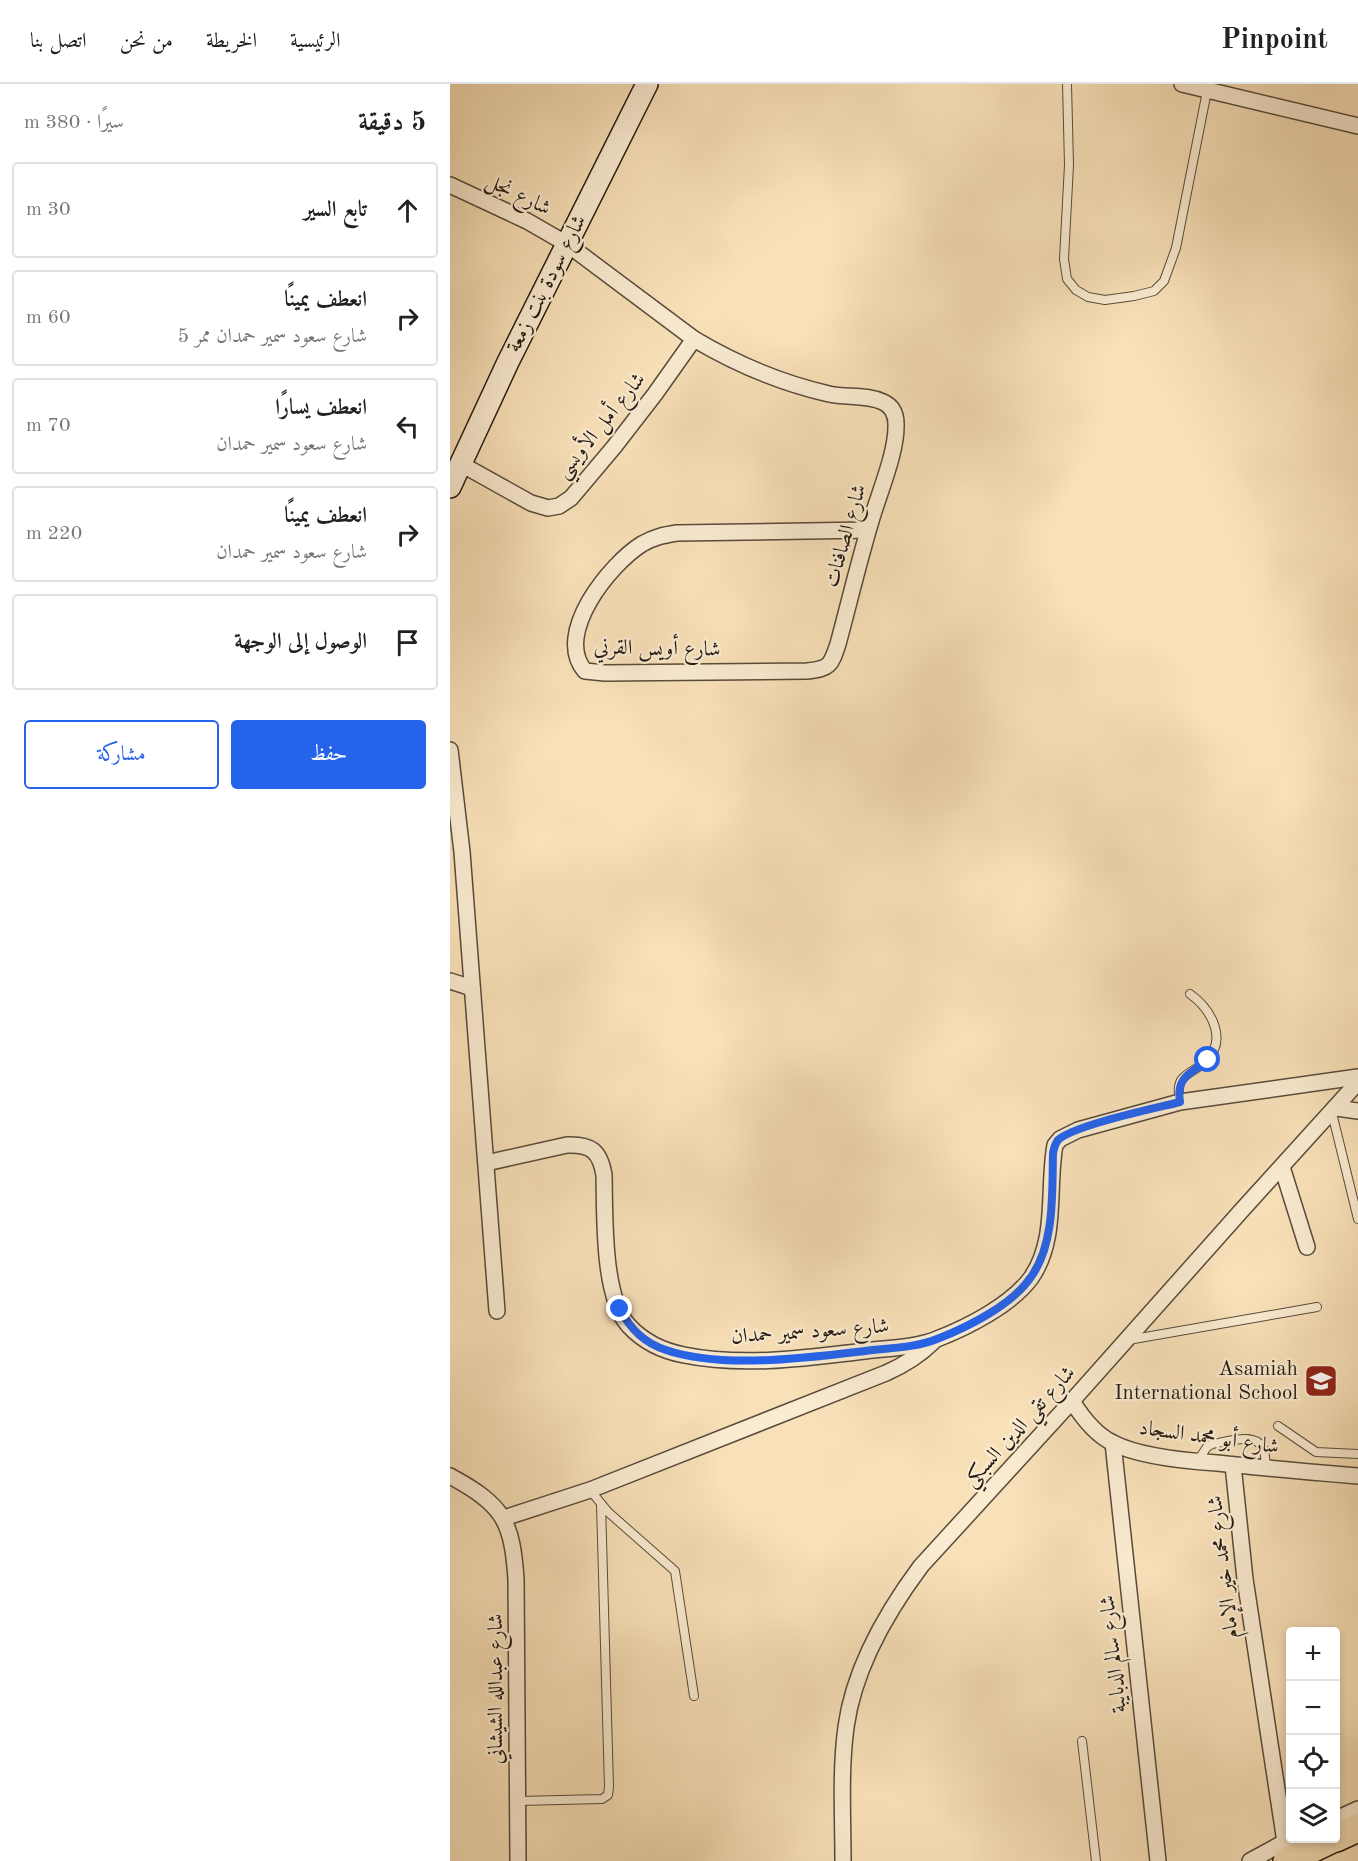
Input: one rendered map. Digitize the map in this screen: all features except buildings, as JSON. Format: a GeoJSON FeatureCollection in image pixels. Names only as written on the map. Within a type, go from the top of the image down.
{"type":"FeatureCollection","features":[{"type":"Feature","properties":{"kind":"highway"},"geometry":{"type":"LineString","coordinates":[[1340,1836],[1358,1828]]}},
{"type":"Feature","properties":{"kind":"highway"},"geometry":{"type":"LineString","coordinates":[[1288,1847],[1309,1843]]}},
{"type":"Feature","properties":{"kind":"street","name":"شارع سودة بنت زمعة"},"geometry":{"type":"LineString","coordinates":[[450,487],[508,362],[647,84]]}},
{"type":"Feature","properties":{"kind":"street"},"geometry":{"type":"LineString","coordinates":[[1182,84],[1358,126]]}},
{"type":"Feature","properties":{"kind":"street","name":"شارع نجل"},"geometry":{"type":"LineString","coordinates":[[450,185],[527,221],[567,244],[694,339],[711,349],[776,378],[832,395],[869,398],[884,402],[891,408]]}},
{"type":"Feature","properties":{"kind":"street","name":"شارع أمل الأويسي"},"geometry":{"type":"LineString","coordinates":[[461,464],[531,503],[548,508],[559,506],[571,498],[614,447],[694,339]]}},
{"type":"Feature","properties":{"kind":"street","name":"شارع الصافنات"},"geometry":{"type":"LineString","coordinates":[[821,670],[829,666],[833,659],[868,530],[894,446],[896,425],[895,415],[891,408]]}},
{"type":"Feature","properties":{"kind":"street","name":"شارع أويس القرني"},"geometry":{"type":"LineString","coordinates":[[821,670],[594,672],[585,671],[578,663],[575,649],[584,613],[602,582],[626,555],[659,535],[700,532],[868,530]]}},
{"type":"Feature","properties":{"kind":"street"},"geometry":{"type":"LineString","coordinates":[[450,750],[462,852],[497,1311]]}},
{"type":"Feature","properties":{"kind":"street"},"geometry":{"type":"LineString","coordinates":[[450,981],[472,988]]}},
{"type":"Feature","properties":{"kind":"street"},"geometry":{"type":"LineString","coordinates":[[1180,1102],[1358,1077]]}},
{"type":"Feature","properties":{"kind":"street","name":"شارع تقي الدين السبكي"},"geometry":{"type":"LineString","coordinates":[[843,1861],[846,1727],[859,1676],[897,1600],[921,1566],[1358,1082]]}},
{"type":"Feature","properties":{"kind":"street","name":"شارع سعود سمير حمدان"},"geometry":{"type":"LineString","coordinates":[[486,1163],[567,1145],[581,1144],[596,1153],[602,1164],[604,1175],[607,1260],[611,1286],[627,1324],[647,1342],[683,1355],[713,1359],[756,1360],[858,1352],[936,1340],[973,1322],[1012,1298],[1032,1276],[1040,1262],[1048,1232],[1054,1145],[1059,1139],[1102,1122],[1180,1102]]}},
{"type":"Feature","properties":{"kind":"street"},"geometry":{"type":"LineString","coordinates":[[1334,1110],[1358,1111]]}},
{"type":"Feature","properties":{"kind":"street"},"geometry":{"type":"LineString","coordinates":[[1282,1167],[1307,1247]]}},
{"type":"Feature","properties":{"kind":"street","name":"شارع سعود سمير حمدان"},"geometry":{"type":"LineString","coordinates":[[504,1518],[590,1490],[886,1373],[907,1363],[936,1340]]}},
{"type":"Feature","properties":{"kind":"street","name":"شارع أبو محمد السجاد"},"geometry":{"type":"LineString","coordinates":[[1072,1401],[1081,1415],[1113,1443],[1161,1456],[1197,1462],[1358,1476]]}},
{"type":"Feature","properties":{"kind":"street","name":"شارع سالم الدبايبة"},"geometry":{"type":"LineString","coordinates":[[1113,1443],[1158,1861]]}},
{"type":"Feature","properties":{"kind":"street","name":"شارع محمد خير الإمام"},"geometry":{"type":"LineString","coordinates":[[1233,1465],[1245,1579],[1288,1847]]}},
{"type":"Feature","properties":{"kind":"street"},"geometry":{"type":"LineString","coordinates":[[450,1476],[488,1501],[504,1518]]}},
{"type":"Feature","properties":{"kind":"street","name":"شارع عبدالله الشيشاني"},"geometry":{"type":"LineString","coordinates":[[504,1518],[510,1534],[516,1579],[518,1861]]}},
{"type":"Feature","properties":{"kind":"street"},"geometry":{"type":"LineString","coordinates":[[1340,1817],[1358,1809]]}},
{"type":"Feature","properties":{"kind":"street"},"geometry":{"type":"LineString","coordinates":[[1250,1861],[1288,1847]]}},
{"type":"Feature","properties":{"kind":"lane"},"geometry":{"type":"LineString","coordinates":[[1067,84],[1069,165],[1064,259],[1067,279],[1076,290],[1088,297],[1105,300],[1154,291],[1164,281],[1176,248],[1207,91]]}},
{"type":"Feature","properties":{"kind":"lane"},"geometry":{"type":"LineString","coordinates":[[1180,1102],[1178,1090],[1182,1079],[1208,1060],[1215,1046],[1217,1030],[1203,1003],[1190,994]]}},
{"type":"Feature","properties":{"kind":"lane"},"geometry":{"type":"LineString","coordinates":[[1334,1110],[1358,1219]]}},
{"type":"Feature","properties":{"kind":"lane"},"geometry":{"type":"LineString","coordinates":[[1127,1340],[1317,1307]]}},
{"type":"Feature","properties":{"kind":"lane"},"geometry":{"type":"LineString","coordinates":[[1278,1426],[1316,1452],[1358,1454]]}},
{"type":"Feature","properties":{"kind":"lane"},"geometry":{"type":"LineString","coordinates":[[1197,1462],[1207,1447],[1212,1444],[1250,1439],[1258,1442],[1264,1449],[1266,1468]]}},
{"type":"Feature","properties":{"kind":"lane"},"geometry":{"type":"LineString","coordinates":[[590,1490],[608,1512],[675,1571],[694,1696]]}},
{"type":"Feature","properties":{"kind":"lane"},"geometry":{"type":"LineString","coordinates":[[518,1801],[602,1799],[608,1795],[601,1504]]}},
{"type":"Feature","properties":{"kind":"lane"},"geometry":{"type":"LineString","coordinates":[[1082,1740],[1096,1861]]}},
{"type":"Feature","properties":{"kind":"place","name":"Asamiah International School"},"geometry":{"type":"Point","coordinates":[1321,1381]}},
{"type":"Feature","properties":{"kind":"route"},"geometry":{"type":"LineString","coordinates":[[620,1309],[627,1324],[647,1342],[683,1355],[713,1359],[756,1360],[802,1357],[880,1349],[936,1340],[973,1322],[1012,1298],[1032,1276],[1040,1262],[1048,1232],[1053,1153],[1054,1145],[1059,1139],[1102,1122],[1180,1102],[1178,1090],[1182,1079],[1208,1060]]}}]}
